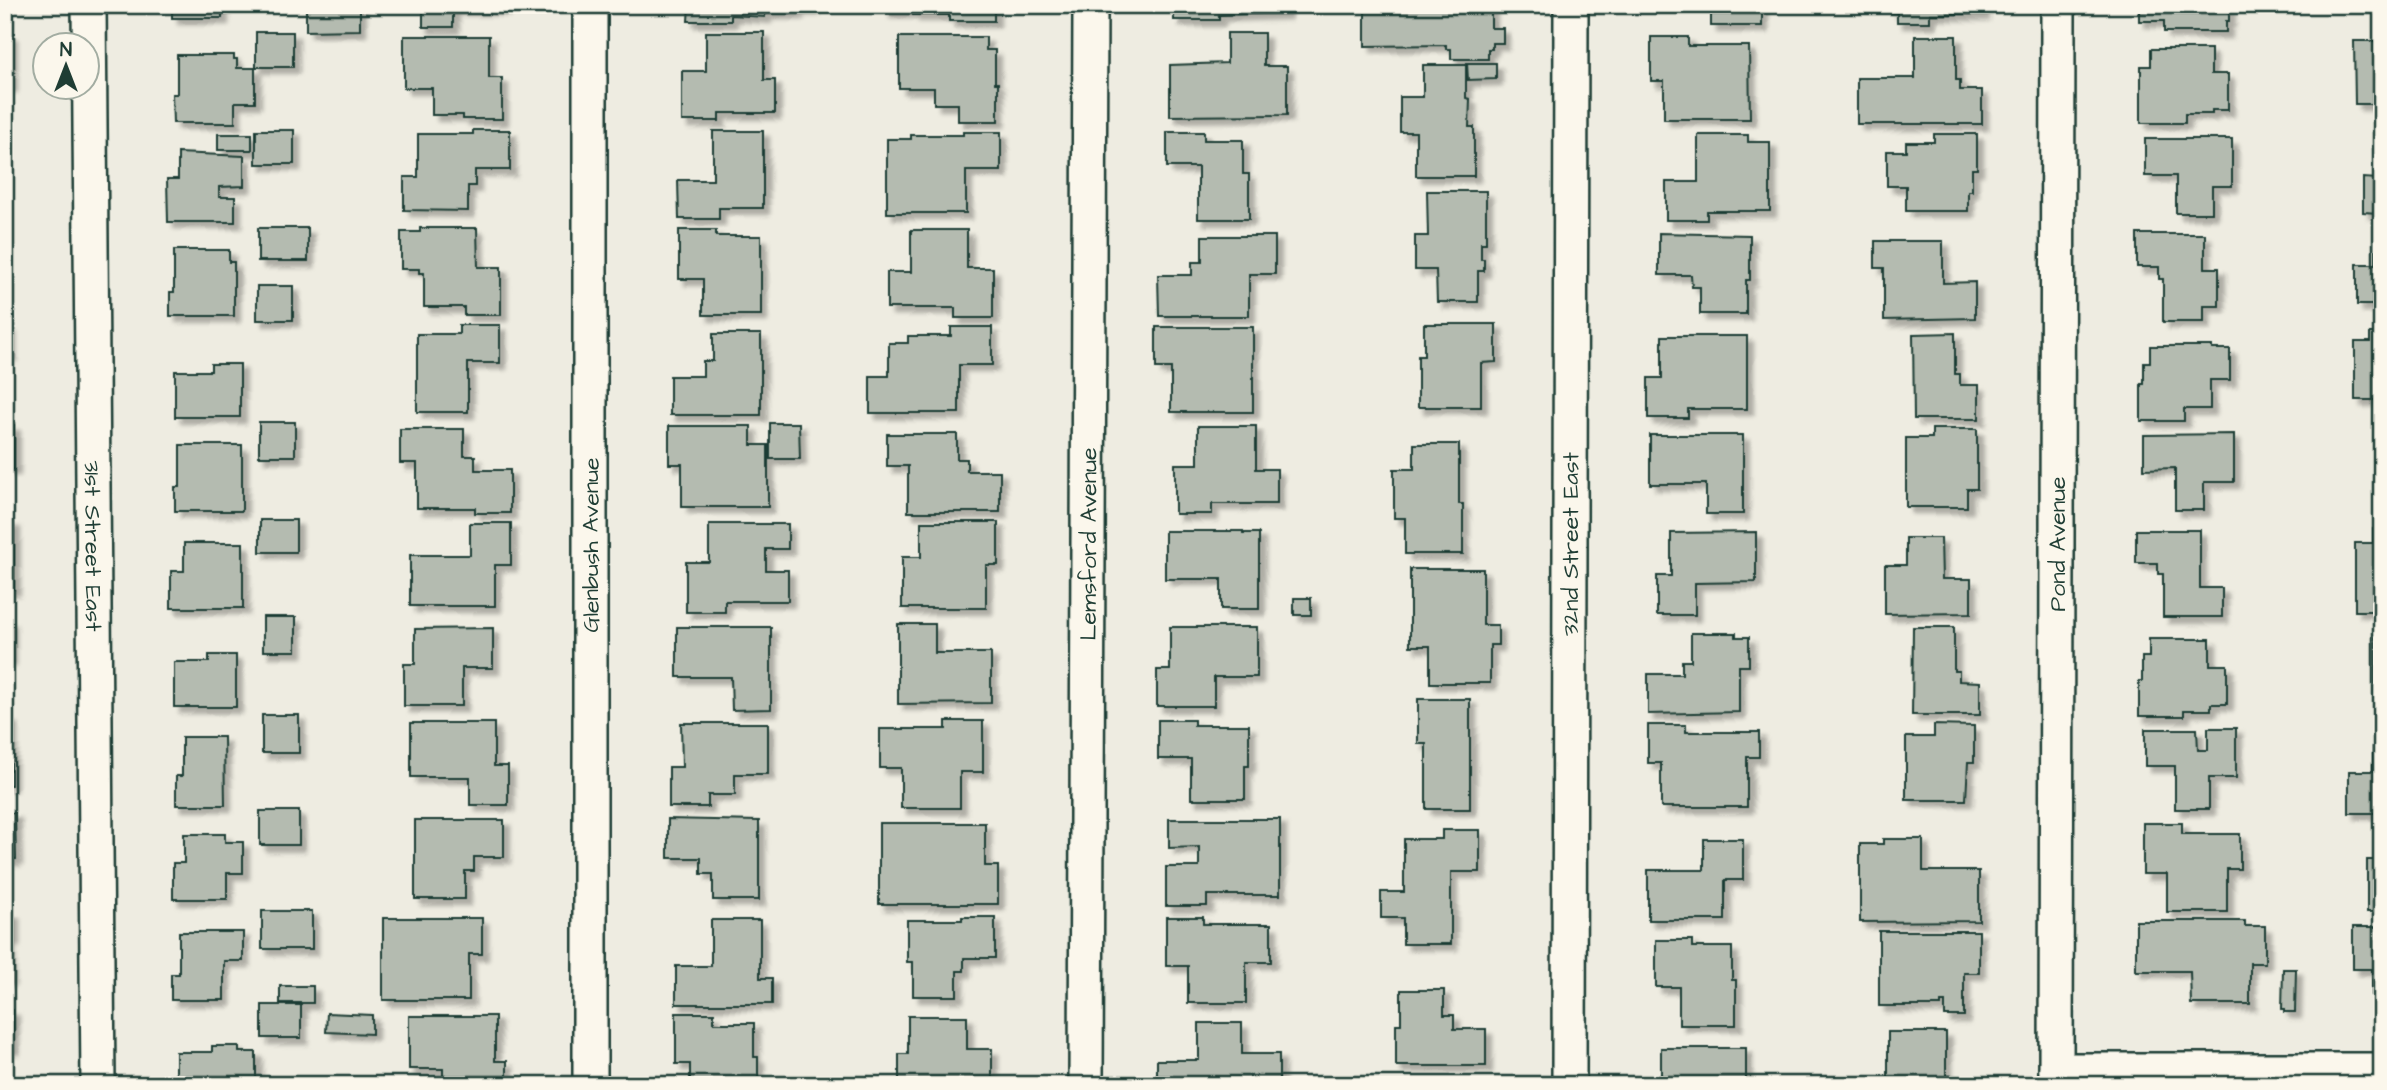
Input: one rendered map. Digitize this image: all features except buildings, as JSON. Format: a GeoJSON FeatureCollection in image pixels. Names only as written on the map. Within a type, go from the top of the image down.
{"type":"FeatureCollection","features":[{"type":"Feature","properties":{"kind":"street","name":"31st Street East"},"geometry":{"type":"LineString","coordinates":[[89,5],[98,1085]]}},
{"type":"Feature","properties":{"kind":"street","name":"Glenbush Avenue"},"geometry":{"type":"LineString","coordinates":[[590,5],[590,1085]]}},
{"type":"Feature","properties":{"kind":"street","name":"Lemsford Avenue"},"geometry":{"type":"LineString","coordinates":[[1086,1085],[1090,5]]}},
{"type":"Feature","properties":{"kind":"street","name":"32nd Street East"},"geometry":{"type":"LineString","coordinates":[[1569,1085],[1571,5]]}},
{"type":"Feature","properties":{"kind":"street","name":"Pond Avenue"},"geometry":{"type":"LineString","coordinates":[[2056,1078],[2058,5]]}},
{"type":"Feature","properties":{"kind":"street"},"geometry":{"type":"LineString","coordinates":[[2056,1078],[2382,1070]]}}]}
